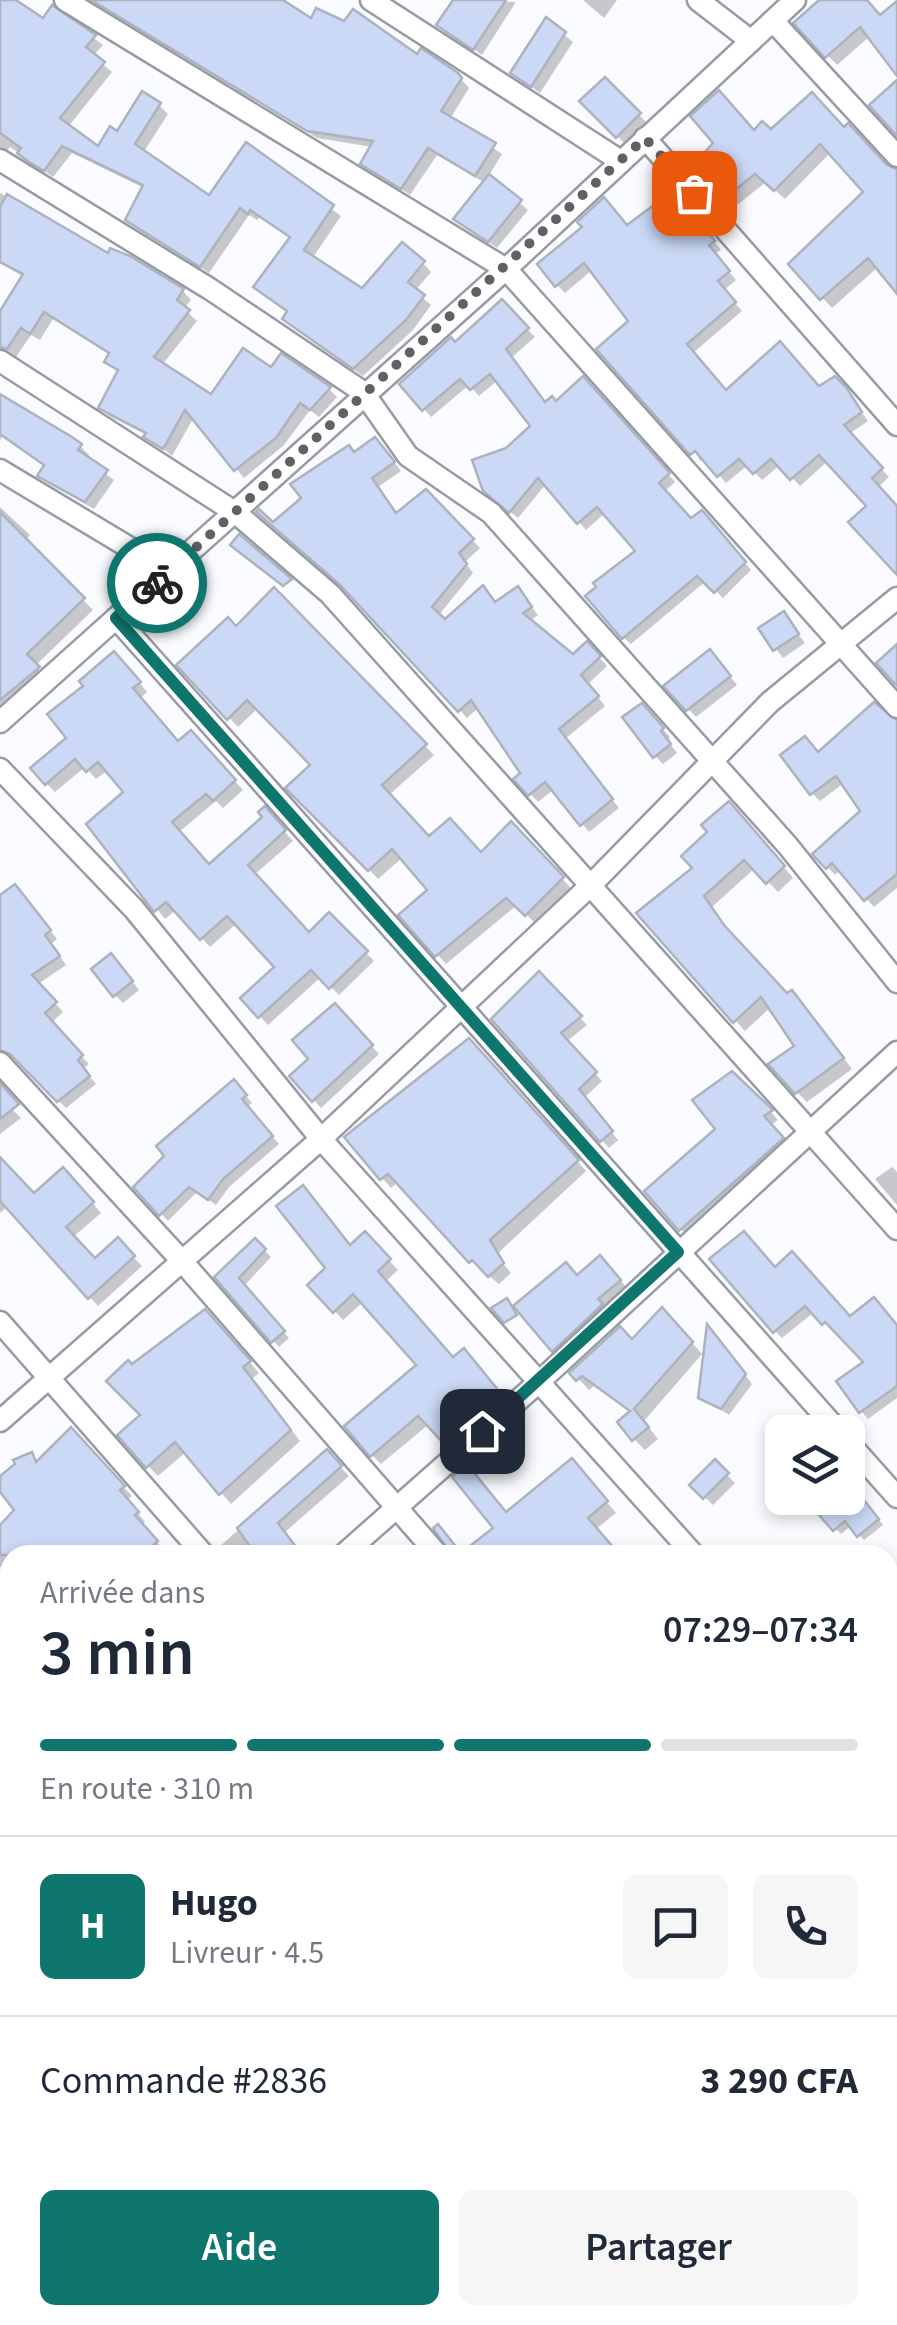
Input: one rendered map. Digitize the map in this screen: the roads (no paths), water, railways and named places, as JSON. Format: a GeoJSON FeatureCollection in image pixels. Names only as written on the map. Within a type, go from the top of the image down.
{"type":"FeatureCollection","features":[{"type":"Feature","properties":{"kind":"street"},"geometry":{"type":"LineString","coordinates":[[65,0],[506,269],[897,707]]}},
{"type":"Feature","properties":{"kind":"street"},"geometry":{"type":"LineString","coordinates":[[372,0],[619,160]]}},
{"type":"Feature","properties":{"kind":"street"},"geometry":{"type":"LineString","coordinates":[[698,0],[750,41]]}},
{"type":"Feature","properties":{"kind":"street"},"geometry":{"type":"LineString","coordinates":[[0,722],[236,512],[363,392],[506,269],[795,0]]}},
{"type":"Feature","properties":{"kind":"street"},"geometry":{"type":"LineString","coordinates":[[773,21],[897,156]]}},
{"type":"Feature","properties":{"kind":"street"},"geometry":{"type":"LineString","coordinates":[[645,138],[897,425]]}},
{"type":"Feature","properties":{"kind":"street"},"geometry":{"type":"LineString","coordinates":[[0,160],[210,289],[363,392],[408,456],[491,513],[710,764],[788,846],[897,982]]}},
{"type":"Feature","properties":{"kind":"street"},"geometry":{"type":"LineString","coordinates":[[0,361],[236,512],[254,533],[330,594],[897,1229]]}},
{"type":"Feature","properties":{"kind":"street"},"geometry":{"type":"LineString","coordinates":[[0,470],[170,572]]}},
{"type":"Feature","properties":{"kind":"street"},"geometry":{"type":"LineString","coordinates":[[0,1422],[321,1139],[591,886],[770,702],[897,598]]}},
{"type":"Feature","properties":{"kind":"street"},"geometry":{"type":"LineString","coordinates":[[116,618],[824,1415]]}},
{"type":"Feature","properties":{"kind":"street"},"geometry":{"type":"LineString","coordinates":[[0,769],[134,909],[321,1139],[685,1545]]}},
{"type":"Feature","properties":{"kind":"street"},"geometry":{"type":"LineString","coordinates":[[354,1545],[540,1381],[897,1052]]}},
{"type":"Feature","properties":{"kind":"street"},"geometry":{"type":"LineString","coordinates":[[0,1063],[181,1260],[429,1545]]}},
{"type":"Feature","properties":{"kind":"street"},"geometry":{"type":"LineString","coordinates":[[0,1322],[195,1545]]}},
{"type":"Feature","properties":{"kind":"street"},"geometry":{"type":"LineString","coordinates":[[865,1461],[897,1497]]}}]}
